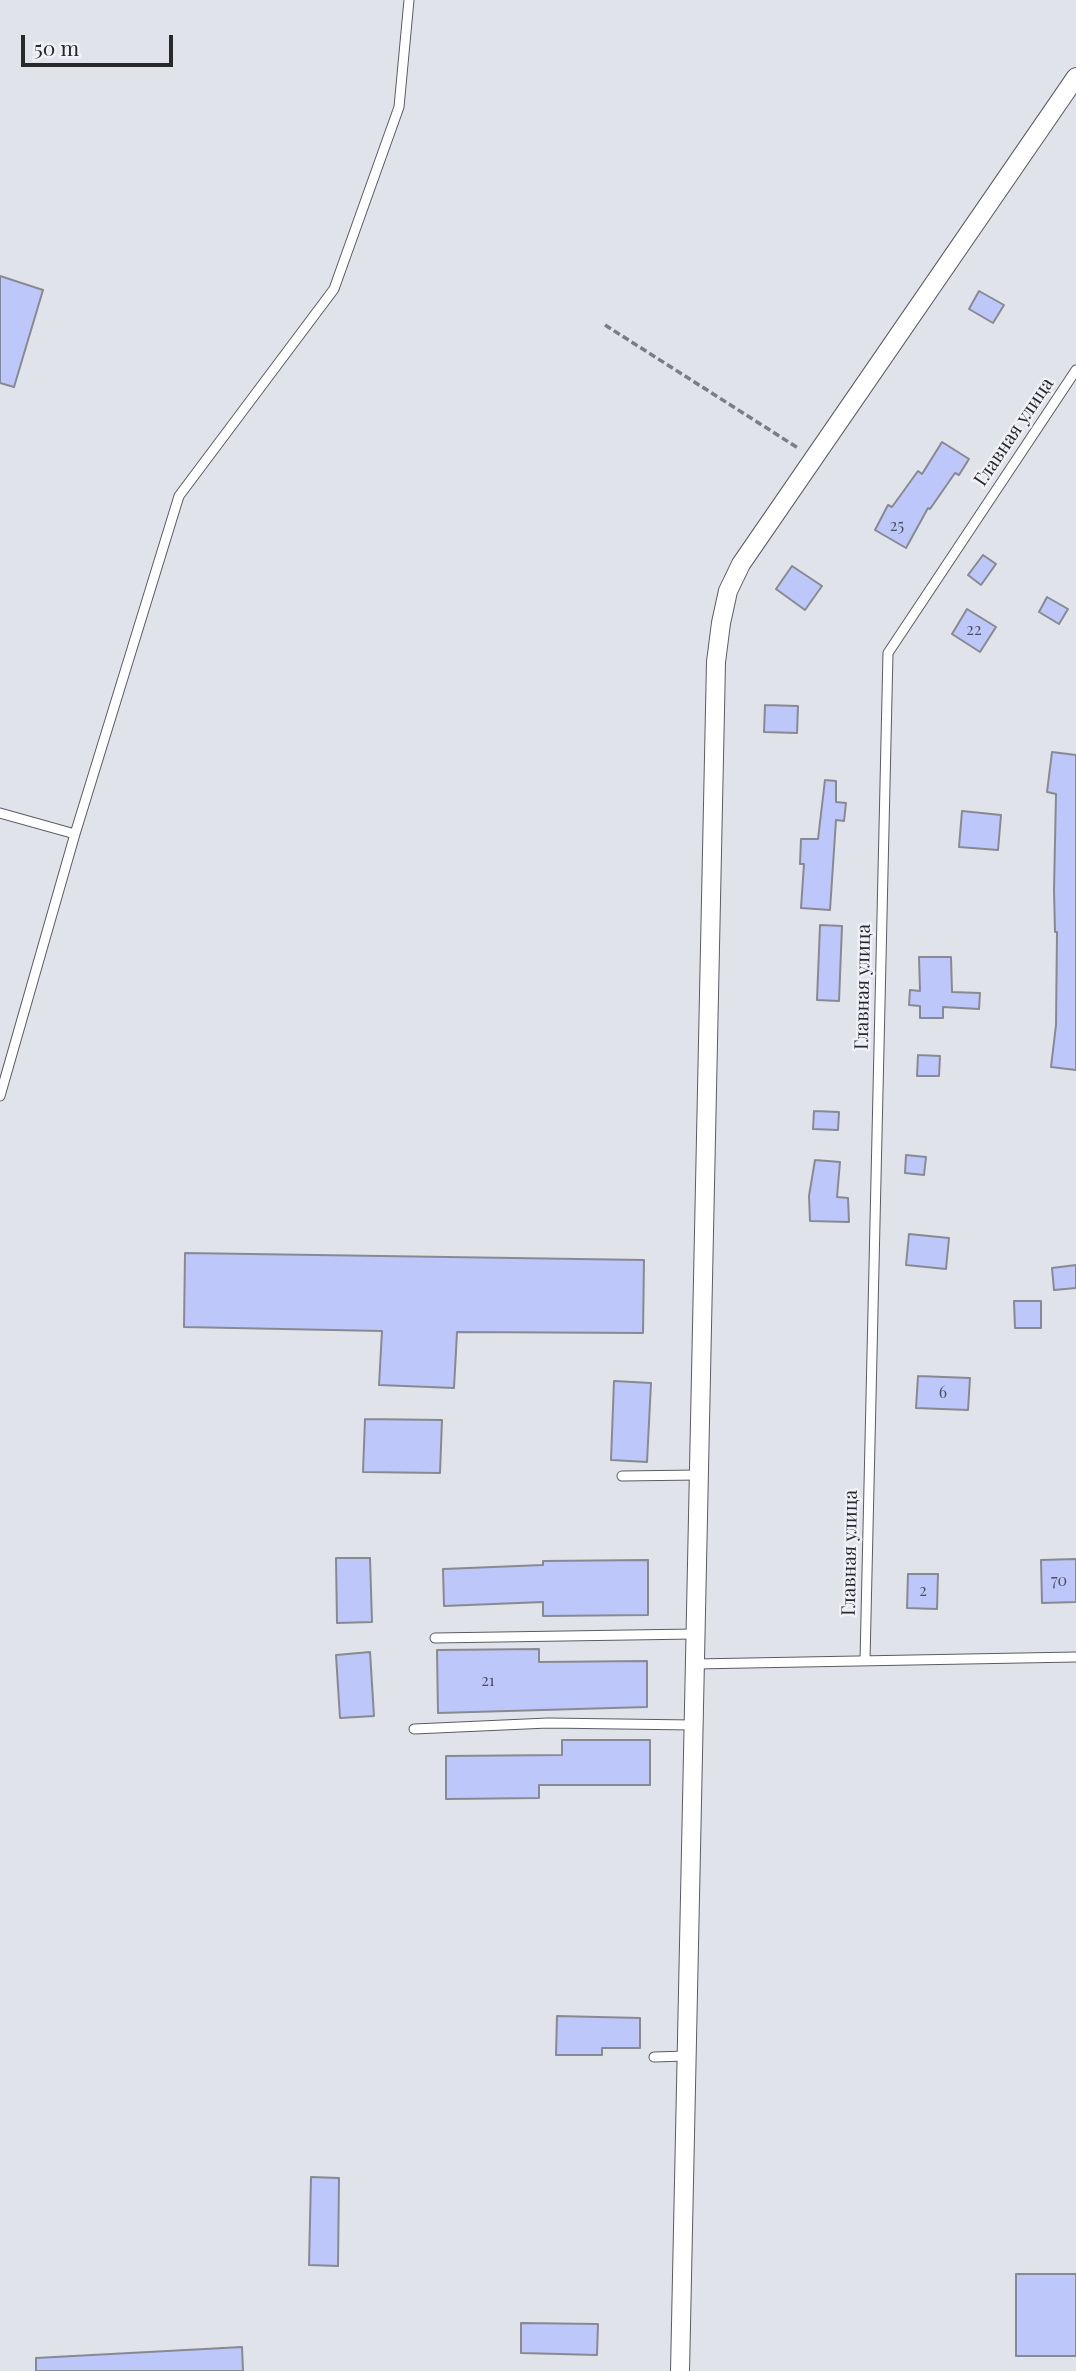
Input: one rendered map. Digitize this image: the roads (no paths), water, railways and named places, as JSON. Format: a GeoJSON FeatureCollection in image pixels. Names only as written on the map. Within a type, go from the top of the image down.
{"type":"FeatureCollection","features":[{"type":"Feature","properties":{"kind":"street"},"geometry":{"type":"LineString","coordinates":[[680,2371],[716,662],[728,591],[741,564],[1076,77]]}},
{"type":"Feature","properties":{"kind":"lane"},"geometry":{"type":"LineString","coordinates":[[0,1096],[75,834],[179,496],[334,289],[399,107],[409,0]]}},
{"type":"Feature","properties":{"kind":"lane","name":"Главная улица"},"geometry":{"type":"LineString","coordinates":[[865,1660],[888,653],[1076,370]]}},
{"type":"Feature","properties":{"kind":"lane"},"geometry":{"type":"LineString","coordinates":[[0,813],[75,834]]}},
{"type":"Feature","properties":{"kind":"lane"},"geometry":{"type":"LineString","coordinates":[[622,1476],[698,1475]]}},
{"type":"Feature","properties":{"kind":"lane"},"geometry":{"type":"LineString","coordinates":[[435,1638],[694,1634]]}},
{"type":"Feature","properties":{"kind":"lane"},"geometry":{"type":"LineString","coordinates":[[694,1664],[1076,1657]]}},
{"type":"Feature","properties":{"kind":"lane"},"geometry":{"type":"LineString","coordinates":[[414,1729],[548,1723],[692,1724]]}},
{"type":"Feature","properties":{"kind":"lane"},"geometry":{"type":"LineString","coordinates":[[654,2057],[686,2056]]}}]}
